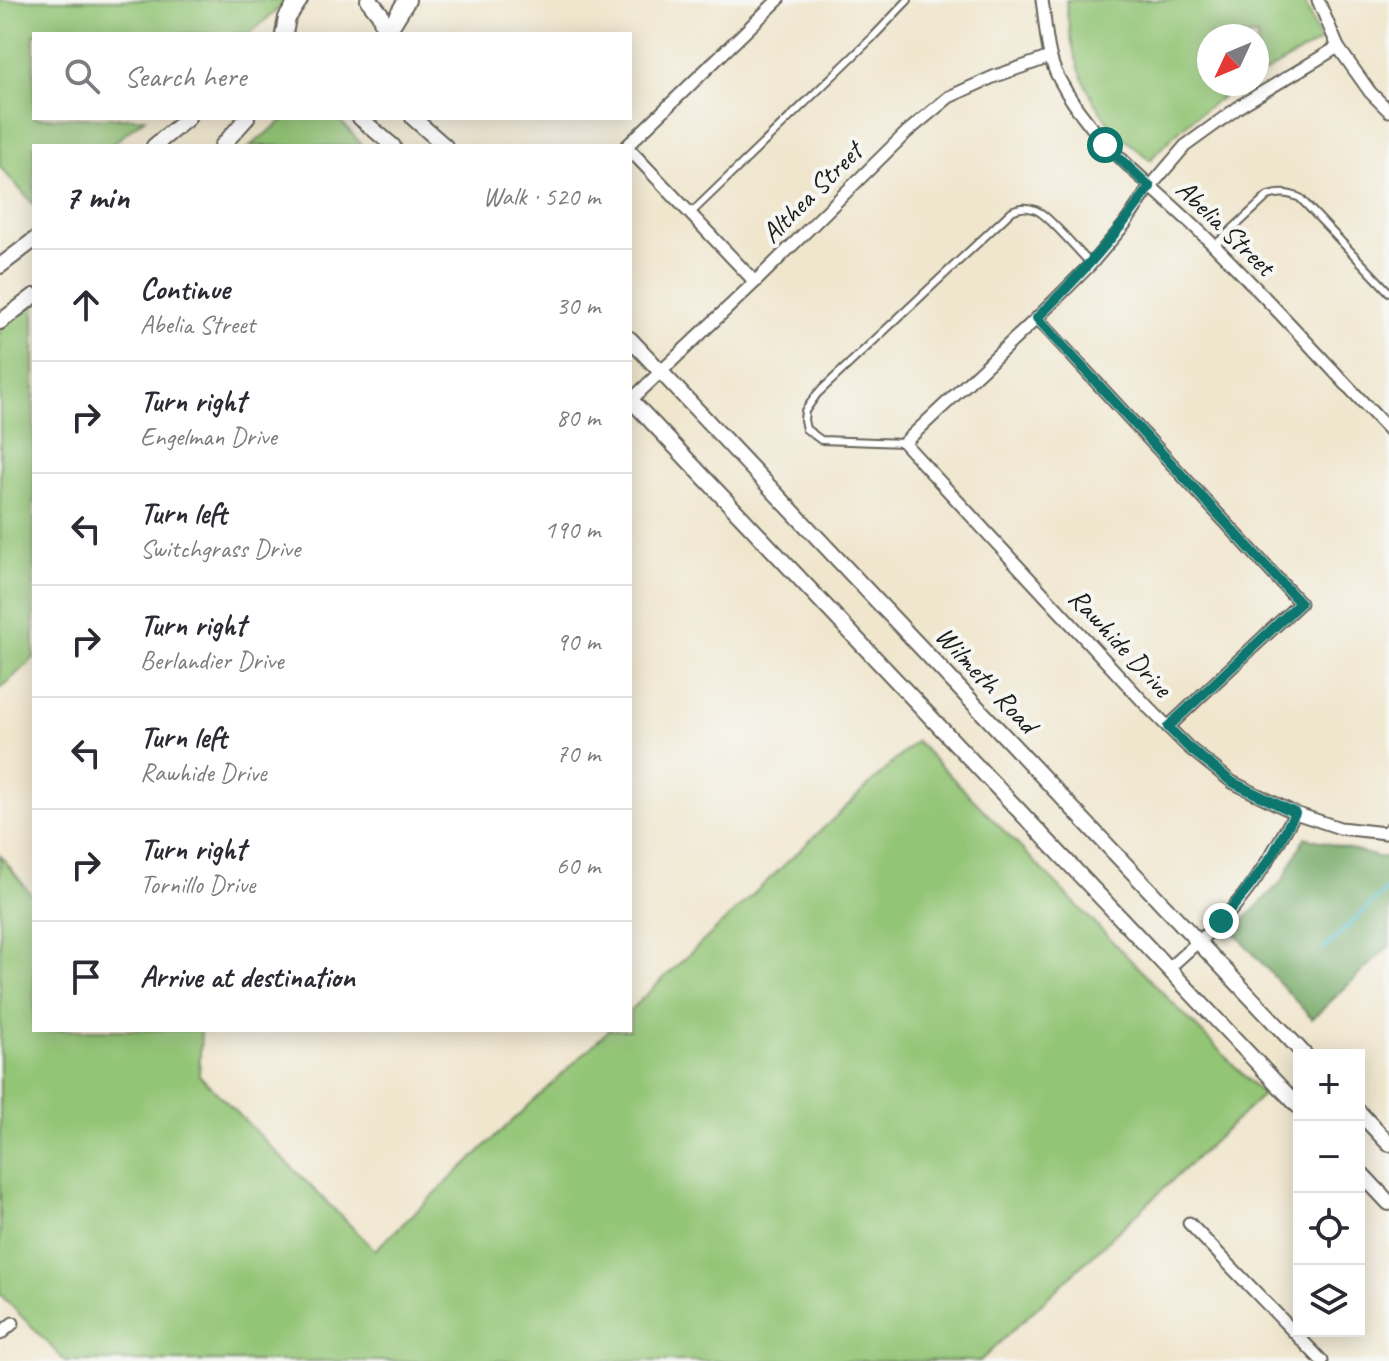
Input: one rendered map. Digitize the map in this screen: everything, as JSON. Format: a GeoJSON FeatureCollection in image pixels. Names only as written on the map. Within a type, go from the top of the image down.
{"type":"FeatureCollection","features":[{"type":"Feature","properties":{"kind":"main road"},"geometry":{"type":"LineString","coordinates":[[279,0],[284,29]]}},
{"type":"Feature","properties":{"kind":"main road"},"geometry":{"type":"LineString","coordinates":[[284,29],[299,0]]}},
{"type":"Feature","properties":{"kind":"main road"},"geometry":{"type":"LineString","coordinates":[[369,0],[380,14],[385,32]]}},
{"type":"Feature","properties":{"kind":"main road"},"geometry":{"type":"LineString","coordinates":[[387,32],[407,0]]}},
{"type":"Feature","properties":{"kind":"street"},"geometry":{"type":"LineString","coordinates":[[632,145],[778,0]]}},
{"type":"Feature","properties":{"kind":"street","name":"Abelia Street"},"geometry":{"type":"LineString","coordinates":[[1042,0],[1050,57],[1056,75],[1081,115],[1105,145],[1214,246],[1389,430]]}},
{"type":"Feature","properties":{"kind":"street"},"geometry":{"type":"LineString","coordinates":[[1318,0],[1338,47],[1370,92],[1389,111]]}},
{"type":"Feature","properties":{"kind":"street"},"geometry":{"type":"LineString","coordinates":[[904,443],[1091,264],[1185,146],[1243,104],[1338,47]]}},
{"type":"Feature","properties":{"kind":"street","name":"Althea Street"},"geometry":{"type":"LineString","coordinates":[[632,398],[907,132],[949,97],[1050,57]]}},
{"type":"Feature","properties":{"kind":"street"},"geometry":{"type":"LineString","coordinates":[[156,144],[186,120]]}},
{"type":"Feature","properties":{"kind":"street"},"geometry":{"type":"LineString","coordinates":[[224,144],[245,120]]}},
{"type":"Feature","properties":{"kind":"street"},"geometry":{"type":"LineString","coordinates":[[362,120],[391,144]]}},
{"type":"Feature","properties":{"kind":"street"},"geometry":{"type":"LineString","coordinates":[[415,120],[443,144]]}},
{"type":"Feature","properties":{"kind":"street"},"geometry":{"type":"LineString","coordinates":[[632,151],[755,282]]}},
{"type":"Feature","properties":{"kind":"street"},"geometry":{"type":"LineString","coordinates":[[0,266],[32,242]]}},
{"type":"Feature","properties":{"kind":"street"},"geometry":{"type":"LineString","coordinates":[[0,322],[32,298]]}},
{"type":"Feature","properties":{"kind":"street"},"geometry":{"type":"LineString","coordinates":[[1037,318],[1300,603],[1168,727]]}},
{"type":"Feature","properties":{"kind":"street","name":"Wilmeth Road"},"geometry":{"type":"LineString","coordinates":[[632,341],[1299,1049]]}},
{"type":"Feature","properties":{"kind":"street"},"geometry":{"type":"LineString","coordinates":[[632,400],[1293,1101]]}},
{"type":"Feature","properties":{"kind":"street","name":"Rawhide Drive"},"geometry":{"type":"LineString","coordinates":[[904,443],[1188,747],[1232,782],[1295,813],[1340,828],[1387,831]]}},
{"type":"Feature","properties":{"kind":"street"},"geometry":{"type":"LineString","coordinates":[[1168,969],[1221,921],[1249,887],[1272,856],[1295,813]]}},
{"type":"Feature","properties":{"kind":"street"},"geometry":{"type":"LineString","coordinates":[[1365,1118],[1389,1144]]}},
{"type":"Feature","properties":{"kind":"street"},"geometry":{"type":"LineString","coordinates":[[1365,1177],[1389,1203]]}},
{"type":"Feature","properties":{"kind":"street"},"geometry":{"type":"LineString","coordinates":[[1189,1223],[1322,1361]]}},
{"type":"Feature","properties":{"kind":"street"},"geometry":{"type":"LineString","coordinates":[[0,1334],[13,1323]]}},
{"type":"Feature","properties":{"kind":"lane"},"geometry":{"type":"LineString","coordinates":[[691,213],[908,0]]}},
{"type":"Feature","properties":{"kind":"lane"},"geometry":{"type":"LineString","coordinates":[[1214,246],[1268,196],[1292,194],[1300,198],[1389,292]]}},
{"type":"Feature","properties":{"kind":"lane"},"geometry":{"type":"LineString","coordinates":[[904,443],[821,440],[806,429],[805,411],[817,394],[1012,211],[1026,208],[1042,214],[1091,264]]}},
{"type":"Feature","properties":{"kind":"green space"},"geometry":{"type":"Polygon","coordinates":[[[0,0],[289,0],[251,32],[32,32],[32,120],[142,120],[112,144],[32,144],[32,203],[0,167],[0,0]]]}},
{"type":"Feature","properties":{"kind":"green space"},"geometry":{"type":"Polygon","coordinates":[[[1066,0],[1304,0],[1320,41],[1269,70],[1269,24],[1197,24],[1197,96],[1224,96],[1194,118],[1150,160],[1121,136],[1101,113],[1078,67],[1066,0]]]}},
{"type":"Feature","properties":{"kind":"green space"},"geometry":{"type":"Polygon","coordinates":[[[283,120],[340,120],[361,144],[253,144],[283,120]]]}},
{"type":"Feature","properties":{"kind":"green space"},"geometry":{"type":"Polygon","coordinates":[[[32,296],[32,660],[0,689],[0,320],[32,296]]]}},
{"type":"Feature","properties":{"kind":"green space"},"geometry":{"type":"Polygon","coordinates":[[[916,741],[1263,1095],[980,1361],[65,1361],[0,1294],[0,855],[32,895],[32,1032],[201,1032],[199,1075],[375,1250],[607,1032],[632,1032],[632,1008],[916,741]]]}},
{"type":"Feature","properties":{"kind":"green space"},"geometry":{"type":"Polygon","coordinates":[[[1305,837],[1378,857],[1389,857],[1389,946],[1312,1019],[1233,931],[1283,880],[1305,837]]]}},
{"type":"Feature","properties":{"kind":"waterway"},"geometry":{"type":"LineString","coordinates":[[1324,949],[1389,887]]}},
{"type":"Feature","properties":{"kind":"route"},"geometry":{"type":"LineString","coordinates":[[1105,145],[1150,187],[1124,225],[1091,264],[1037,318],[1300,603],[1168,727],[1232,782],[1295,813],[1272,856],[1221,921]]}}]}
